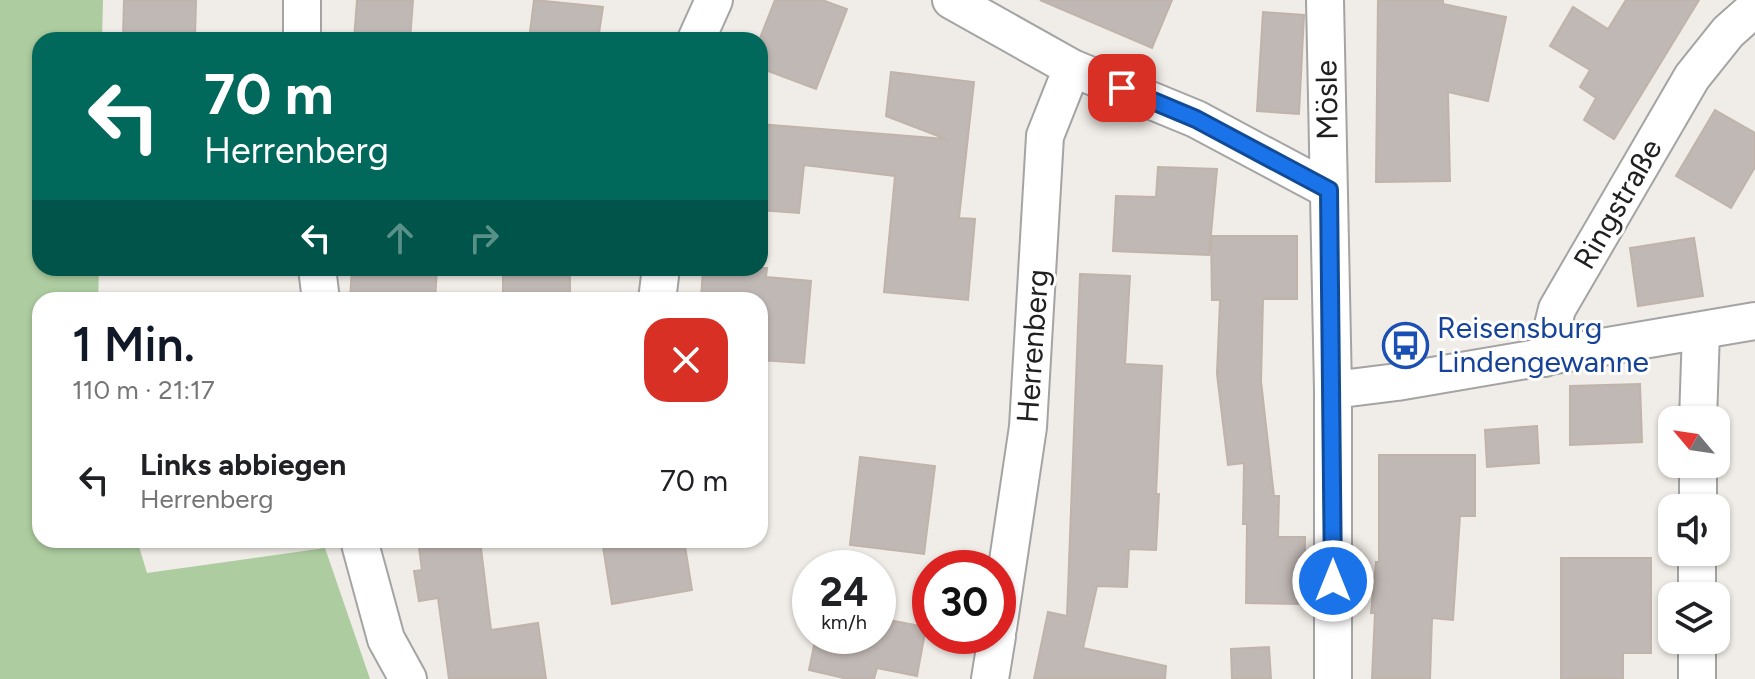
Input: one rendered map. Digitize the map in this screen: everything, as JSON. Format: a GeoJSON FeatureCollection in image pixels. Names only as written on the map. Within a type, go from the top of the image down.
{"type":"FeatureCollection","features":[{"type":"Feature","properties":{"kind":"street"},"geometry":{"type":"LineString","coordinates":[[302,0],[302,32]]}},
{"type":"Feature","properties":{"kind":"street"},"geometry":{"type":"LineString","coordinates":[[700,32],[714,0]]}},
{"type":"Feature","properties":{"kind":"street"},"geometry":{"type":"LineString","coordinates":[[951,0],[1072,68],[1196,119],[1329,190]]}},
{"type":"Feature","properties":{"kind":"street","name":"Mösle"},"geometry":{"type":"LineString","coordinates":[[1325,0],[1333,390],[1333,679]]}},
{"type":"Feature","properties":{"kind":"street","name":"Ringstraße"},"geometry":{"type":"LineString","coordinates":[[1545,358],[1557,309],[1692,77],[1728,32],[1755,8]]}},
{"type":"Feature","properties":{"kind":"street","name":"Herrenberg"},"geometry":{"type":"LineString","coordinates":[[1010,550],[1028,427],[1045,136],[1072,68]]}},
{"type":"Feature","properties":{"kind":"street"},"geometry":{"type":"LineString","coordinates":[[1333,390],[1545,358],[1755,321]]}},
{"type":"Feature","properties":{"kind":"street"},"geometry":{"type":"LineString","coordinates":[[1698,406],[1701,331]]}},
{"type":"Feature","properties":{"kind":"street"},"geometry":{"type":"LineString","coordinates":[[361,548],[386,639],[408,679]]}},
{"type":"Feature","properties":{"kind":"street"},"geometry":{"type":"LineString","coordinates":[[990,679],[994,654]]}},
{"type":"Feature","properties":{"kind":"street"},"geometry":{"type":"LineString","coordinates":[[1697,654],[1697,679]]}},
{"type":"Feature","properties":{"kind":"green space"},"geometry":{"type":"Polygon","coordinates":[[[0,0],[103,0],[102,32],[32,32],[32,276],[99,276],[98,292],[32,292],[32,548],[139,548],[147,573],[325,548],[370,679],[0,679],[0,0]]]}},
{"type":"Feature","properties":{"kind":"building"},"geometry":{"type":"Polygon","coordinates":[[[124,0],[196,0],[195,32],[123,32],[124,0]]]}},
{"type":"Feature","properties":{"kind":"building"},"geometry":{"type":"Polygon","coordinates":[[[357,0],[413,0],[411,32],[355,32],[357,0]]]}},
{"type":"Feature","properties":{"kind":"building"},"geometry":{"type":"Polygon","coordinates":[[[534,0],[603,7],[599,32],[530,32],[534,0]]]}},
{"type":"Feature","properties":{"kind":"building"},"geometry":{"type":"Polygon","coordinates":[[[775,0],[822,0],[847,9],[816,89],[768,71],[768,32],[762,32],[775,0]]]}},
{"type":"Feature","properties":{"kind":"building"},"geometry":{"type":"Polygon","coordinates":[[[1040,0],[1172,0],[1152,48],[1040,0]]]}},
{"type":"Feature","properties":{"kind":"building"},"geometry":{"type":"Polygon","coordinates":[[[1378,0],[1443,0],[1443,4],[1506,17],[1488,101],[1448,92],[1450,181],[1376,182],[1378,0]]]}},
{"type":"Feature","properties":{"kind":"building"},"geometry":{"type":"Polygon","coordinates":[[[1626,0],[1699,0],[1614,139],[1584,120],[1596,98],[1580,87],[1590,70],[1550,46],[1573,7],[1608,29],[1626,0]]]}},
{"type":"Feature","properties":{"kind":"building"},"geometry":{"type":"Polygon","coordinates":[[[1263,12],[1304,15],[1299,114],[1257,111],[1263,12]]]}},
{"type":"Feature","properties":{"kind":"building"},"geometry":{"type":"Polygon","coordinates":[[[891,72],[974,82],[959,218],[975,219],[968,300],[884,292],[895,176],[804,165],[799,213],[768,211],[768,125],[946,139],[886,116],[891,72]]]}},
{"type":"Feature","properties":{"kind":"building"},"geometry":{"type":"Polygon","coordinates":[[[1715,110],[1755,133],[1755,167],[1731,208],[1676,176],[1715,110]]]}},
{"type":"Feature","properties":{"kind":"building"},"geometry":{"type":"Polygon","coordinates":[[[1158,167],[1217,169],[1209,255],[1113,251],[1116,196],[1156,197],[1158,167]]]}},
{"type":"Feature","properties":{"kind":"building"},"geometry":{"type":"Polygon","coordinates":[[[1211,236],[1297,236],[1297,299],[1263,299],[1261,381],[1274,496],[1279,496],[1278,537],[1305,537],[1304,604],[1246,603],[1244,463],[1228,465],[1217,374],[1220,300],[1212,300],[1211,236]]]}},
{"type":"Feature","properties":{"kind":"building"},"geometry":{"type":"Polygon","coordinates":[[[1694,238],[1703,296],[1638,306],[1630,248],[1694,238]]]}},
{"type":"Feature","properties":{"kind":"building"},"geometry":{"type":"Polygon","coordinates":[[[1080,274],[1130,276],[1125,364],[1162,366],[1156,550],[1129,549],[1127,587],[1097,586],[1083,648],[1166,666],[1165,679],[1034,679],[1048,612],[1067,616],[1080,274]]]}},
{"type":"Feature","properties":{"kind":"building"},"geometry":{"type":"Polygon","coordinates":[[[352,276],[436,276],[436,292],[350,292],[352,276]]]}},
{"type":"Feature","properties":{"kind":"building"},"geometry":{"type":"Polygon","coordinates":[[[503,276],[570,276],[570,292],[503,292],[503,276]]]}},
{"type":"Feature","properties":{"kind":"building"},"geometry":{"type":"Polygon","coordinates":[[[702,276],[766,276],[811,281],[804,363],[768,361],[768,292],[702,292],[702,276]]]}},
{"type":"Feature","properties":{"kind":"building"},"geometry":{"type":"Polygon","coordinates":[[[1640,384],[1642,442],[1570,445],[1570,386],[1640,384]]]}},
{"type":"Feature","properties":{"kind":"building"},"geometry":{"type":"Polygon","coordinates":[[[1537,426],[1539,463],[1487,467],[1485,430],[1537,426]]]}},
{"type":"Feature","properties":{"kind":"building"},"geometry":{"type":"Polygon","coordinates":[[[1379,455],[1475,455],[1475,516],[1460,516],[1453,620],[1432,618],[1430,679],[1372,679],[1375,613],[1371,613],[1376,562],[1379,562],[1379,455]]]}},
{"type":"Feature","properties":{"kind":"building"},"geometry":{"type":"Polygon","coordinates":[[[860,457],[935,466],[924,550],[912,550],[912,553],[850,545],[860,457]]]}},
{"type":"Feature","properties":{"kind":"building"},"geometry":{"type":"Polygon","coordinates":[[[419,548],[481,548],[491,630],[538,623],[546,679],[449,679],[438,598],[419,601],[414,571],[422,570],[419,548]]]}},
{"type":"Feature","properties":{"kind":"building"},"geometry":{"type":"Polygon","coordinates":[[[603,548],[685,548],[692,590],[612,604],[603,548]]]}},
{"type":"Feature","properties":{"kind":"building"},"geometry":{"type":"Polygon","coordinates":[[[1561,558],[1651,558],[1651,653],[1623,653],[1623,679],[1561,679],[1561,558]]]}},
{"type":"Feature","properties":{"kind":"building"},"geometry":{"type":"Polygon","coordinates":[[[896,621],[912,624],[912,654],[921,654],[917,676],[877,668],[874,679],[848,679],[809,670],[812,654],[896,654],[896,621]]]}},
{"type":"Feature","properties":{"kind":"building"},"geometry":{"type":"Polygon","coordinates":[[[1269,647],[1271,679],[1232,679],[1231,649],[1269,647]]]}},
{"type":"Feature","properties":{"kind":"place","name":"Reisensburg Lindengewanne"},"geometry":{"type":"Point","coordinates":[1406,345]}},
{"type":"Feature","properties":{"kind":"route"},"geometry":{"type":"LineString","coordinates":[[1122,88],[1196,119],[1329,190],[1333,581]]}}]}
